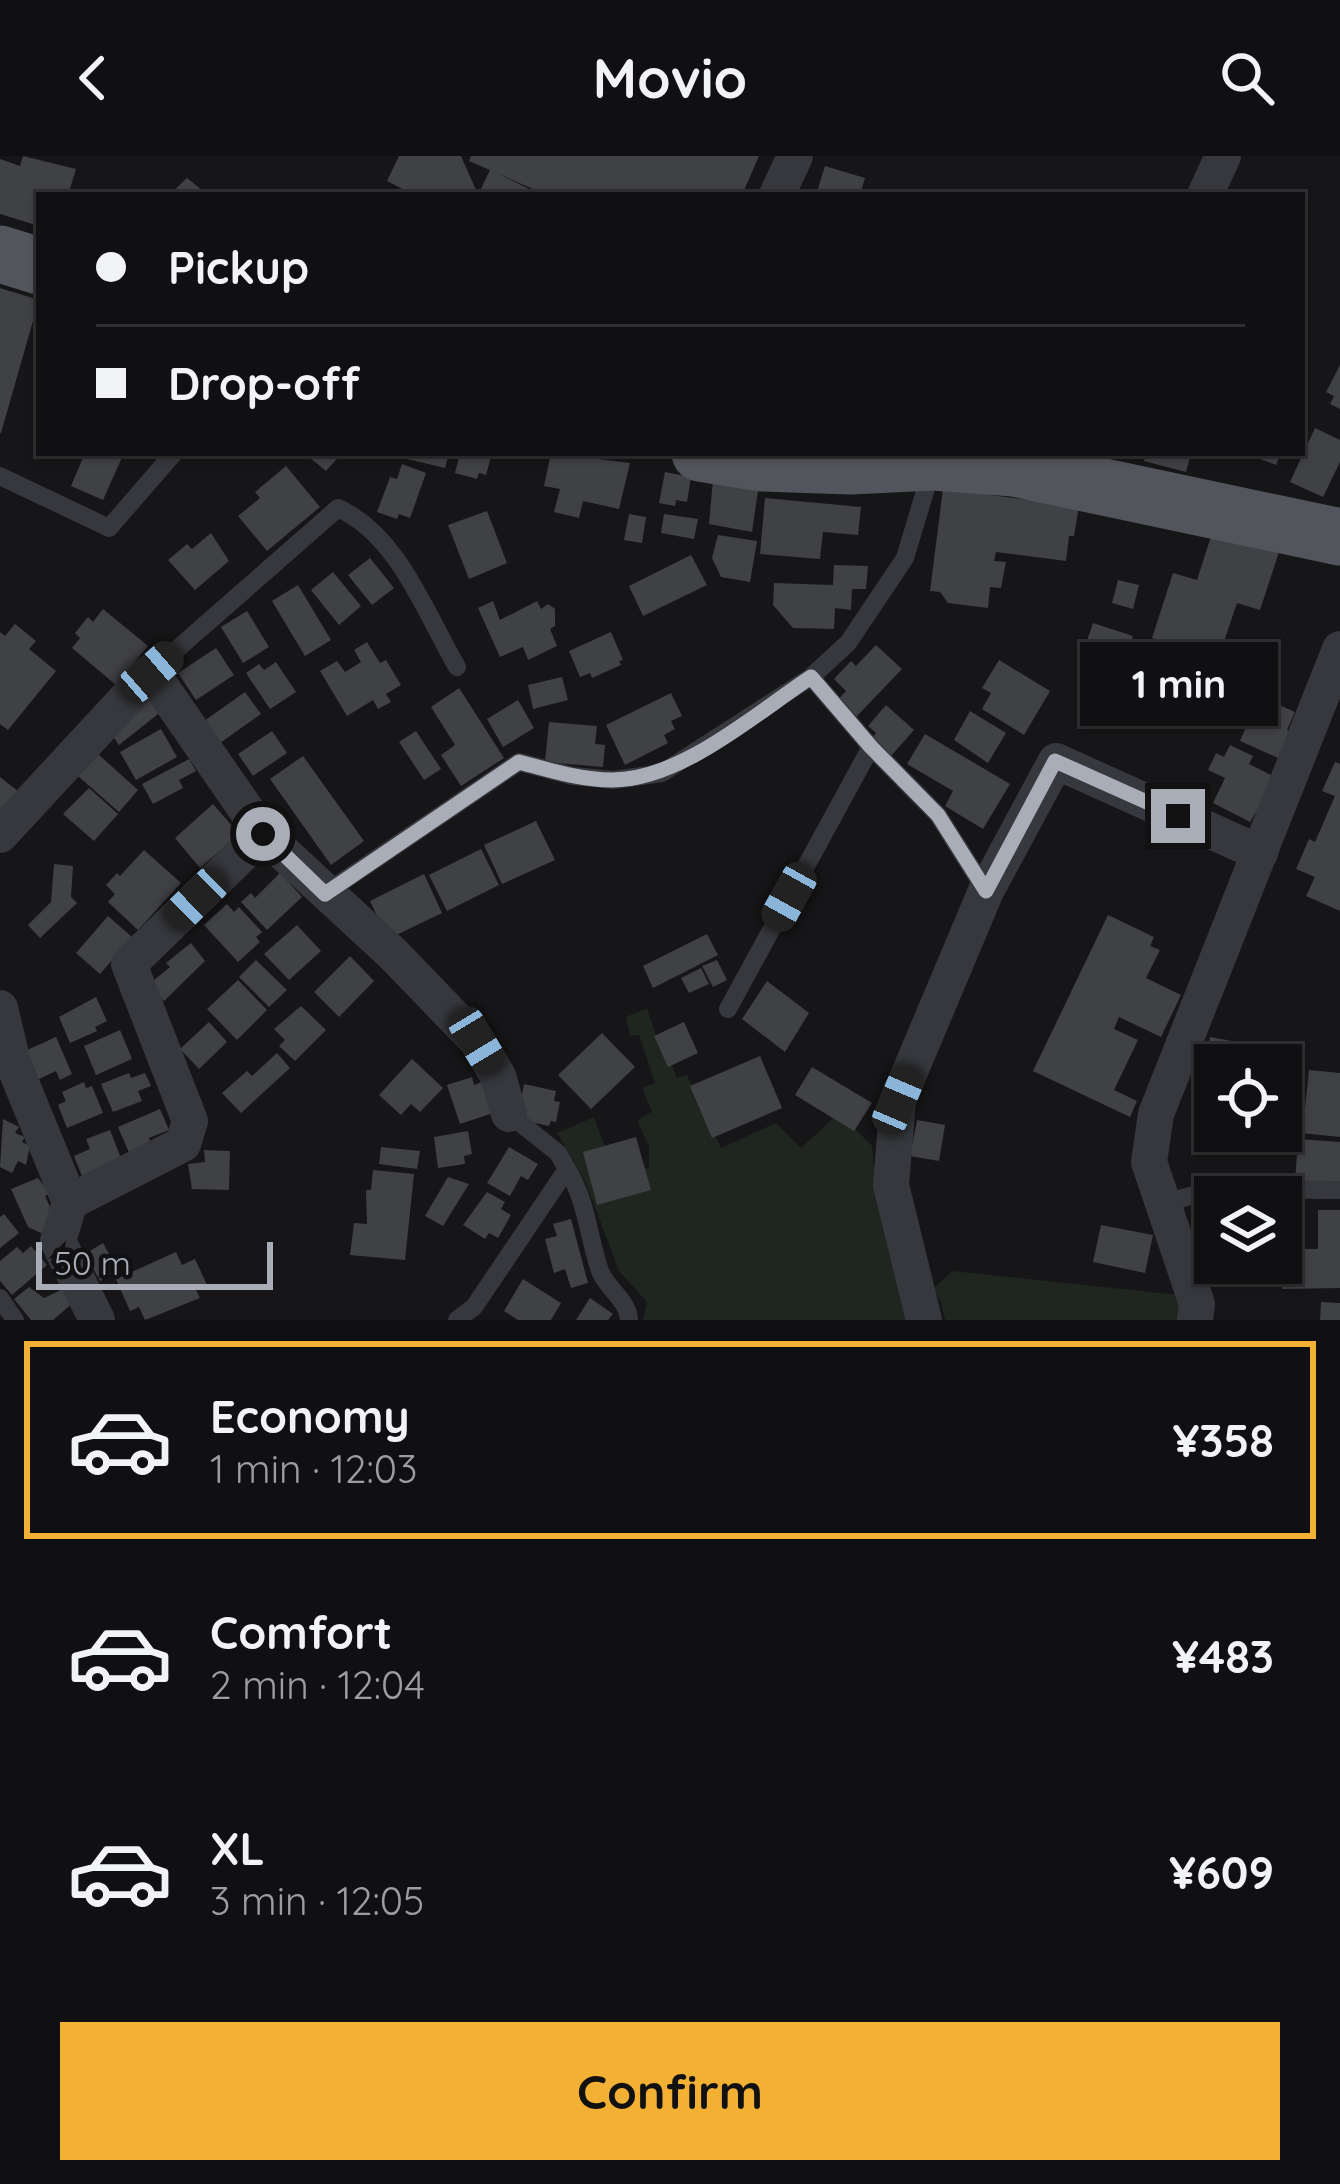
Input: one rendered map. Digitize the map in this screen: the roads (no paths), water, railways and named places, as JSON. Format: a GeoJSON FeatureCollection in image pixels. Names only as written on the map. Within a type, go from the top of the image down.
{"type":"FeatureCollection","features":[{"type":"Feature","properties":{"kind":"main road"},"geometry":{"type":"LineString","coordinates":[[0,254],[36,265]]}},
{"type":"Feature","properties":{"kind":"main road"},"geometry":{"type":"LineString","coordinates":[[719,456],[762,463],[851,459],[1014,468],[1081,465],[1340,537]]}},
{"type":"Feature","properties":{"kind":"street"},"geometry":{"type":"LineString","coordinates":[[778,192],[795,156]]}},
{"type":"Feature","properties":{"kind":"street"},"geometry":{"type":"LineString","coordinates":[[1206,192],[1223,156]]}},
{"type":"Feature","properties":{"kind":"street"},"geometry":{"type":"LineString","coordinates":[[1195,1320],[1197,1304],[1149,1162],[1156,1114],[1340,649]]}},
{"type":"Feature","properties":{"kind":"street"},"geometry":{"type":"LineString","coordinates":[[0,835],[151,672],[263,834],[393,954],[477,1041],[498,1076],[509,1114]]}},
{"type":"Feature","properties":{"kind":"street"},"geometry":{"type":"LineString","coordinates":[[924,1320],[891,1184],[898,1100],[986,891],[1055,761],[1260,853]]}},
{"type":"Feature","properties":{"kind":"street"},"geometry":{"type":"LineString","coordinates":[[70,1202],[183,1144],[190,1120],[129,964],[263,834]]}},
{"type":"Feature","properties":{"kind":"street"},"geometry":{"type":"LineString","coordinates":[[0,1008],[7,1079],[70,1202],[58,1241],[97,1320]]}},
{"type":"Feature","properties":{"kind":"lane"},"geometry":{"type":"LineString","coordinates":[[0,476],[109,528],[171,456]]}},
{"type":"Feature","properties":{"kind":"lane"},"geometry":{"type":"LineString","coordinates":[[325,894],[519,762],[573,776],[614,780],[662,773],[811,677],[848,643],[905,558],[934,462]]}},
{"type":"Feature","properties":{"kind":"lane"},"geometry":{"type":"LineString","coordinates":[[151,672],[338,508],[361,518],[384,542],[457,667]]}},
{"type":"Feature","properties":{"kind":"lane"},"geometry":{"type":"LineString","coordinates":[[811,677],[938,815],[986,891]]}},
{"type":"Feature","properties":{"kind":"lane"},"geometry":{"type":"LineString","coordinates":[[728,1010],[871,747]]}},
{"type":"Feature","properties":{"kind":"lane"},"geometry":{"type":"LineString","coordinates":[[509,1114],[558,1153],[580,1190],[602,1276],[629,1311],[629,1320]]}},
{"type":"Feature","properties":{"kind":"lane"},"geometry":{"type":"LineString","coordinates":[[457,1320],[474,1307],[567,1169]]}},
{"type":"Feature","properties":{"kind":"lane"},"geometry":{"type":"LineString","coordinates":[[1161,1204],[1216,1189],[1340,1190]]}},
{"type":"Feature","properties":{"kind":"lane"},"geometry":{"type":"LineString","coordinates":[[0,1298],[15,1320]]}}]}
